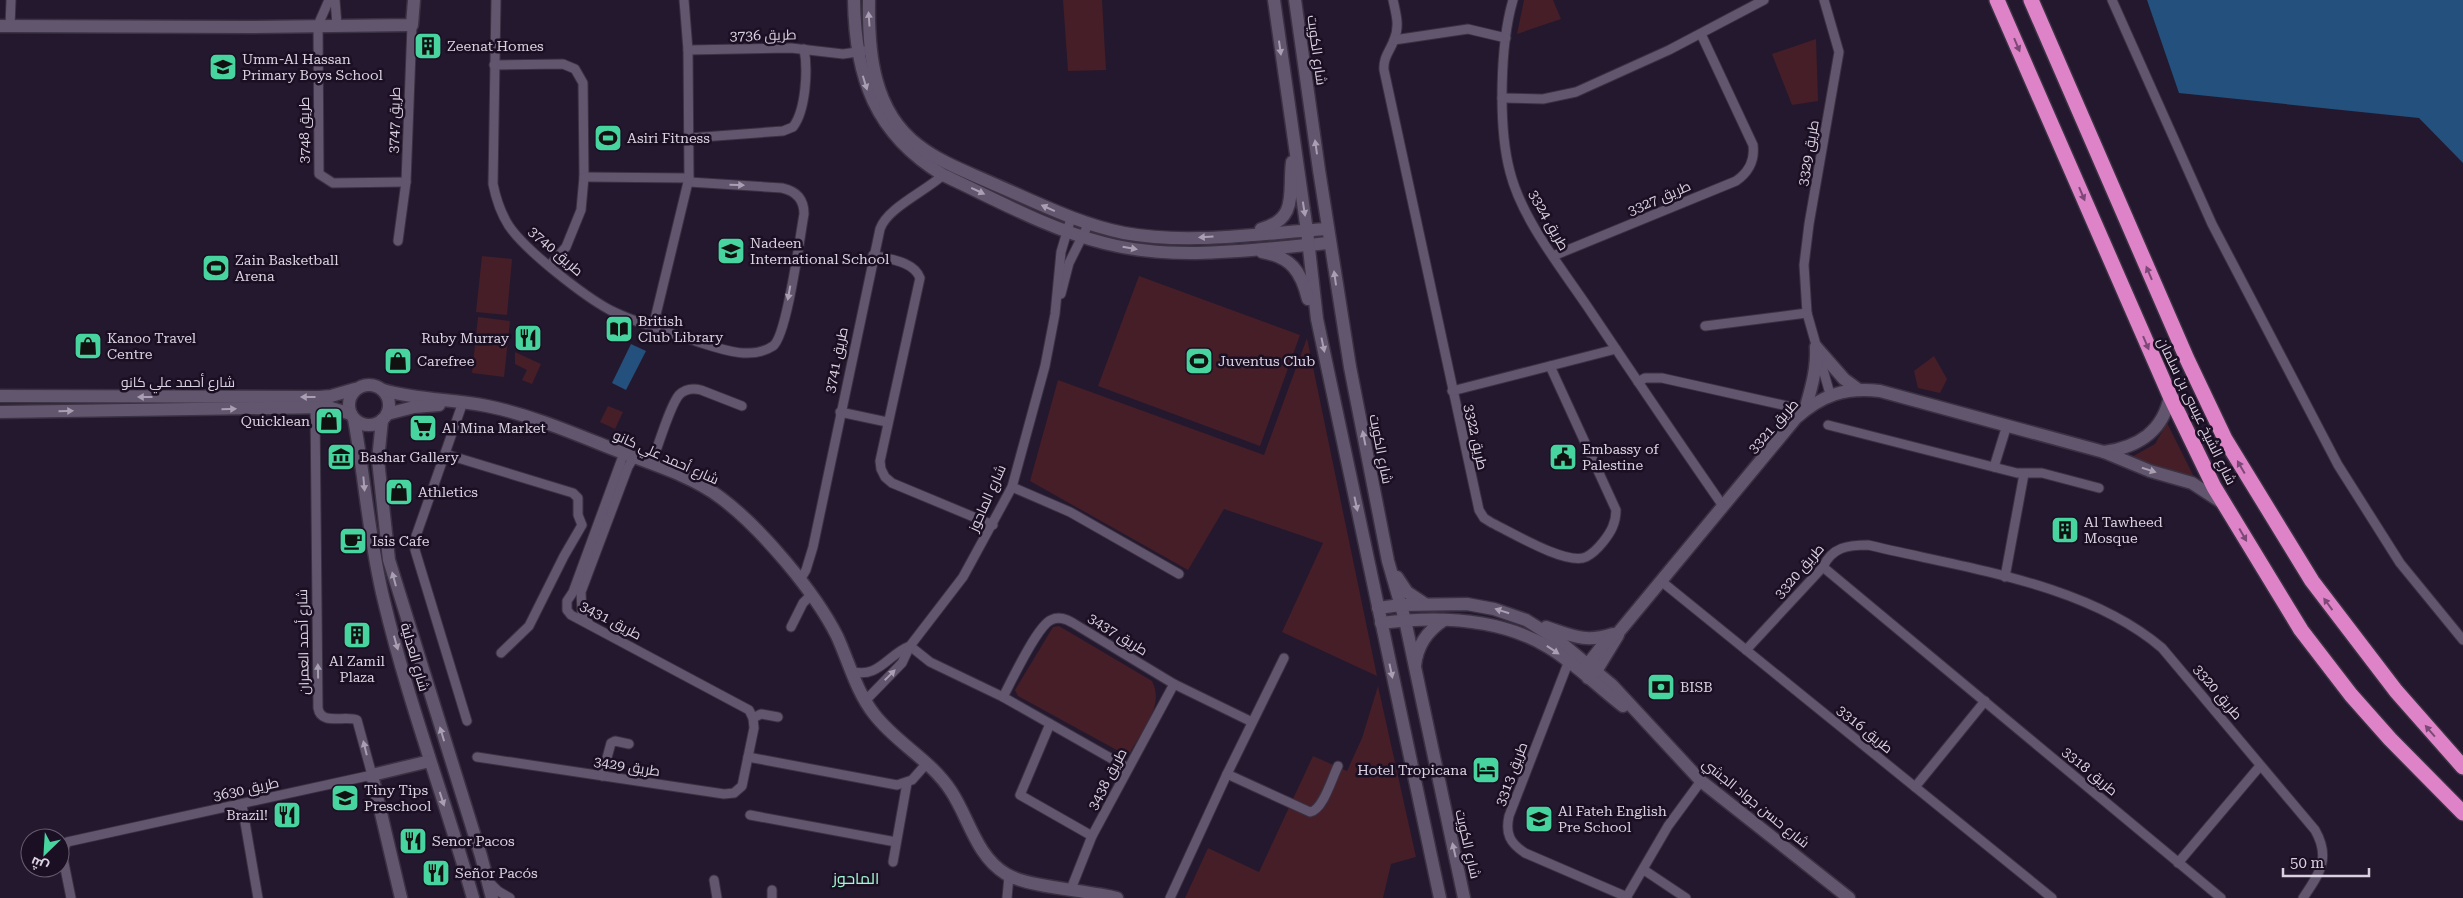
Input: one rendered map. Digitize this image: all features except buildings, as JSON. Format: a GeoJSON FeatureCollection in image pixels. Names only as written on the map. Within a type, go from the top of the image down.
{"type":"FeatureCollection","features":[{"type":"Feature","properties":{"kind":"highway","name":"شارع الشيخ عيسى بن سلمان"},"geometry":{"type":"LineString","coordinates":[[1998,0],[2170,396],[2214,486],[2301,630],[2390,739],[2463,813]]}},
{"type":"Feature","properties":{"kind":"highway","name":"شارع الشيخ عيسى بن سلمان"},"geometry":{"type":"LineString","coordinates":[[2031,0],[2187,359],[2225,439],[2312,581],[2396,691],[2463,766]]}},
{"type":"Feature","properties":{"kind":"street"},"geometry":{"type":"LineString","coordinates":[[10,0],[5,26],[247,27],[412,25]]}},
{"type":"Feature","properties":{"kind":"street"},"geometry":{"type":"LineString","coordinates":[[318,25],[329,0]]}},
{"type":"Feature","properties":{"kind":"street"},"geometry":{"type":"LineString","coordinates":[[335,0],[337,25]]}},
{"type":"Feature","properties":{"kind":"street","name":"طريق 3747"},"geometry":{"type":"LineString","coordinates":[[398,241],[406,182],[414,0]]}},
{"type":"Feature","properties":{"kind":"street","name":"طريق 3740"},"geometry":{"type":"LineString","coordinates":[[496,0],[493,184],[496,199],[510,227],[522,241],[550,265],[602,305],[653,327],[737,352],[752,353],[772,346],[780,335],[783,326],[804,214],[803,205],[797,194],[792,190],[689,180]]}},
{"type":"Feature","properties":{"kind":"street"},"geometry":{"type":"LineString","coordinates":[[653,327],[689,180],[688,50],[684,0]]}},
{"type":"Feature","properties":{"kind":"street"},"geometry":{"type":"LineString","coordinates":[[854,0],[858,53],[867,90],[885,124],[911,153],[943,175],[1067,232],[1120,247],[1157,252],[1193,253],[1330,243]]}},
{"type":"Feature","properties":{"kind":"street"},"geometry":{"type":"LineString","coordinates":[[869,0],[873,68],[884,102],[893,118],[918,145],[951,165],[1071,218],[1124,233],[1159,237],[1242,235],[1328,229]]}},
{"type":"Feature","properties":{"kind":"street"},"geometry":{"type":"LineString","coordinates":[[1274,0],[1309,245],[1317,319],[1440,898]]}},
{"type":"Feature","properties":{"kind":"street","name":"شارع الكويت"},"geometry":{"type":"LineString","coordinates":[[1295,0],[1350,367],[1388,561],[1401,605],[1414,674],[1464,898]]}},
{"type":"Feature","properties":{"kind":"street","name":"طريق 3322"},"geometry":{"type":"LineString","coordinates":[[1393,0],[1398,22],[1394,40],[1386,56],[1384,70],[1452,391],[1481,514],[1492,524],[1565,557],[1586,557],[1600,546],[1611,531],[1615,521],[1616,510],[1550,366]]}},
{"type":"Feature","properties":{"kind":"street","name":"طريق 3324"},"geometry":{"type":"LineString","coordinates":[[1513,0],[1508,15],[1502,122],[1510,173],[1525,210],[1638,382],[1723,506]]}},
{"type":"Feature","properties":{"kind":"street"},"geometry":{"type":"LineString","coordinates":[[1502,98],[1543,100],[1564,96],[1669,50],[1764,0]]}},
{"type":"Feature","properties":{"kind":"street","name":"طريق 3329"},"geometry":{"type":"LineString","coordinates":[[1824,0],[1839,52],[1806,242],[1804,265],[1807,313],[1830,394]]}},
{"type":"Feature","properties":{"kind":"street"},"geometry":{"type":"LineString","coordinates":[[2112,0],[2212,224],[2338,465],[2400,563],[2463,640]]}},
{"type":"Feature","properties":{"kind":"street","name":"طريق 3748"},"geometry":{"type":"LineString","coordinates":[[318,25],[318,174],[333,183],[406,182]]}},
{"type":"Feature","properties":{"kind":"street"},"geometry":{"type":"LineString","coordinates":[[1394,40],[1468,29],[1506,38]]}},
{"type":"Feature","properties":{"kind":"street","name":"طريق 3327"},"geometry":{"type":"LineString","coordinates":[[1554,256],[1736,181],[1750,168],[1754,152],[1753,145],[1701,34]]}},
{"type":"Feature","properties":{"kind":"street"},"geometry":{"type":"LineString","coordinates":[[804,49],[828,53],[858,53],[871,50]]}},
{"type":"Feature","properties":{"kind":"street","name":"طريق 3736"},"geometry":{"type":"LineString","coordinates":[[688,50],[804,49],[806,61],[805,85],[798,117],[793,127],[783,131],[689,138]]}},
{"type":"Feature","properties":{"kind":"street"},"geometry":{"type":"LineString","coordinates":[[494,65],[569,65],[579,73],[584,89],[584,177],[581,210],[570,240],[550,265]]}},
{"type":"Feature","properties":{"kind":"street"},"geometry":{"type":"LineString","coordinates":[[1242,235],[1269,227],[1284,216],[1290,199],[1290,176],[1295,150]]}},
{"type":"Feature","properties":{"kind":"street","name":"طريق 3741"},"geometry":{"type":"LineString","coordinates":[[800,580],[806,570],[813,547],[873,255],[885,219],[943,175]]}},
{"type":"Feature","properties":{"kind":"street"},"geometry":{"type":"LineString","coordinates":[[584,177],[689,180]]}},
{"type":"Feature","properties":{"kind":"street","name":"شارع الماحوز"},"geometry":{"type":"LineString","coordinates":[[1055,314],[1060,261],[1071,218]]}},
{"type":"Feature","properties":{"kind":"street","name":"شارع الماحوز"},"geometry":{"type":"LineString","coordinates":[[865,701],[898,667],[910,646],[963,577],[1012,487],[1036,404],[1055,314],[1069,263],[1089,223]]}},
{"type":"Feature","properties":{"kind":"street"},"geometry":{"type":"LineString","coordinates":[[1242,250],[1272,254],[1292,263],[1304,281],[1308,301],[1317,319]]}},
{"type":"Feature","properties":{"kind":"street"},"geometry":{"type":"LineString","coordinates":[[873,255],[908,265],[915,269],[920,278],[880,460],[885,477],[892,483],[992,525]]}},
{"type":"Feature","properties":{"kind":"street"},"geometry":{"type":"LineString","coordinates":[[1704,326],[1807,313]]}},
{"type":"Feature","properties":{"kind":"street"},"geometry":{"type":"LineString","coordinates":[[1816,348],[1844,379],[1859,390]]}},
{"type":"Feature","properties":{"kind":"street"},"geometry":{"type":"LineString","coordinates":[[1638,382],[1645,378],[1662,378],[1805,410],[1814,382],[1817,364],[1816,348]]}},
{"type":"Feature","properties":{"kind":"street"},"geometry":{"type":"LineString","coordinates":[[1452,391],[1616,349]]}},
{"type":"Feature","properties":{"kind":"street"},"geometry":{"type":"LineString","coordinates":[[366,384],[378,386],[384,390],[389,402],[385,417],[371,425],[359,422],[352,416],[348,404],[355,389],[366,384]]}},
{"type":"Feature","properties":{"kind":"street"},"geometry":{"type":"LineString","coordinates":[[651,464],[676,402],[683,392],[694,388],[742,406]]}},
{"type":"Feature","properties":{"kind":"street","name":"شارع أحمد علي كانو"},"geometry":{"type":"LineString","coordinates":[[0,396],[318,397],[331,396],[355,389]]}},
{"type":"Feature","properties":{"kind":"street","name":"شارع أحمد علي كانو"},"geometry":{"type":"LineString","coordinates":[[384,390],[413,397],[486,406],[528,417],[651,464],[705,488],[721,498],[741,515],[811,594],[837,637],[865,701]]}},
{"type":"Feature","properties":{"kind":"street","name":"طريق 3321"},"geometry":{"type":"LineString","coordinates":[[1588,672],[1606,641],[1618,633],[1805,410],[1830,394],[1859,390],[1891,394],[2104,452],[2144,468],[2192,483],[2213,496],[2231,514]]}},
{"type":"Feature","properties":{"kind":"street","name":"طريق 3321"},"geometry":{"type":"LineString","coordinates":[[2104,452],[2130,447],[2145,439],[2162,420],[2170,396]]}},
{"type":"Feature","properties":{"kind":"street"},"geometry":{"type":"LineString","coordinates":[[31,412],[32,397]]}},
{"type":"Feature","properties":{"kind":"street"},"geometry":{"type":"LineString","coordinates":[[461,402],[416,536],[415,550],[467,721]]}},
{"type":"Feature","properties":{"kind":"street","name":"شارع أحمد علي كانو"},"geometry":{"type":"LineString","coordinates":[[385,417],[414,407],[461,402]]}},
{"type":"Feature","properties":{"kind":"street","name":"شارع أحمد العمران"},"geometry":{"type":"LineString","coordinates":[[315,408],[318,708],[319,713],[324,717],[357,720],[401,898]]}},
{"type":"Feature","properties":{"kind":"street","name":"شارع أحمد علي كانو"},"geometry":{"type":"LineString","coordinates":[[0,412],[334,408],[352,416]]}},
{"type":"Feature","properties":{"kind":"street"},"geometry":{"type":"LineString","coordinates":[[840,412],[887,422]]}},
{"type":"Feature","properties":{"kind":"street","name":"شارع العدلية"},"geometry":{"type":"LineString","coordinates":[[352,416],[360,451],[372,550],[382,593],[430,761],[474,898]]}},
{"type":"Feature","properties":{"kind":"street","name":"شارع العدلية"},"geometry":{"type":"LineString","coordinates":[[385,417],[378,460],[389,560],[492,898]]}},
{"type":"Feature","properties":{"kind":"street"},"geometry":{"type":"LineString","coordinates":[[1828,425],[2024,474],[2042,473],[2099,488]]}},
{"type":"Feature","properties":{"kind":"street"},"geometry":{"type":"LineString","coordinates":[[1994,467],[2008,425]]}},
{"type":"Feature","properties":{"kind":"street"},"geometry":{"type":"LineString","coordinates":[[445,454],[573,493],[579,502],[578,515],[582,525],[599,531]]}},
{"type":"Feature","properties":{"kind":"street","name":"طريق 3431"},"geometry":{"type":"LineString","coordinates":[[629,455],[628,467],[599,531],[580,584],[567,600],[567,610],[571,615],[741,705],[749,710],[753,718]]}},
{"type":"Feature","properties":{"kind":"street"},"geometry":{"type":"LineString","coordinates":[[2005,577],[2024,474]]}},
{"type":"Feature","properties":{"kind":"street"},"geometry":{"type":"LineString","coordinates":[[1012,487],[1070,512],[1179,574]]}},
{"type":"Feature","properties":{"kind":"street"},"geometry":{"type":"LineString","coordinates":[[501,653],[529,626],[564,556],[582,525]]}},
{"type":"Feature","properties":{"kind":"street","name":"طريق 3320"},"geometry":{"type":"LineString","coordinates":[[1746,650],[1823,567],[1828,556],[1846,546],[1868,545],[2005,577],[2118,616],[2145,633],[2162,648],[2315,830],[2322,842],[2322,865],[2304,898]]}},
{"type":"Feature","properties":{"kind":"street"},"geometry":{"type":"LineString","coordinates":[[1388,561],[1407,592],[1426,604]]}},
{"type":"Feature","properties":{"kind":"street","name":"طريق 3318"},"geometry":{"type":"LineString","coordinates":[[1823,567],[2222,898]]}},
{"type":"Feature","properties":{"kind":"street","name":"طريق 3316"},"geometry":{"type":"LineString","coordinates":[[1661,581],[2052,898]]}},
{"type":"Feature","properties":{"kind":"street"},"geometry":{"type":"LineString","coordinates":[[580,584],[580,605],[590,624]]}},
{"type":"Feature","properties":{"kind":"street"},"geometry":{"type":"LineString","coordinates":[[791,627],[803,603],[811,594]]}},
{"type":"Feature","properties":{"kind":"street","name":"شارع حسن جواد الجشي"},"geometry":{"type":"LineString","coordinates":[[1378,608],[1401,605],[1467,604],[1494,609],[1526,620],[1649,726]]}},
{"type":"Feature","properties":{"kind":"street","name":"طريق 3437"},"geometry":{"type":"LineString","coordinates":[[1003,697],[1040,629],[1045,623],[1059,618],[1073,623],[1174,684],[1252,722]]}},
{"type":"Feature","properties":{"kind":"street","name":"شارع حسن جواد الجشي"},"geometry":{"type":"LineString","coordinates":[[1381,623],[1404,620],[1475,622],[1510,630],[1571,657]]}},
{"type":"Feature","properties":{"kind":"street"},"geometry":{"type":"LineString","coordinates":[[1414,674],[1421,642],[1434,626],[1444,620]]}},
{"type":"Feature","properties":{"kind":"street"},"geometry":{"type":"LineString","coordinates":[[1526,620],[1583,639],[1600,638],[1618,633]]}},
{"type":"Feature","properties":{"kind":"street"},"geometry":{"type":"LineString","coordinates":[[1612,685],[1609,662],[1618,633]]}},
{"type":"Feature","properties":{"kind":"street"},"geometry":{"type":"LineString","coordinates":[[910,646],[930,662],[1003,697],[1128,768]]}},
{"type":"Feature","properties":{"kind":"street","name":"شارع الماحوز"},"geometry":{"type":"LineString","coordinates":[[851,671],[861,674],[872,672],[899,651],[910,646]]}},
{"type":"Feature","properties":{"kind":"street"},"geometry":{"type":"LineString","coordinates":[[1588,672],[1613,646]]}},
{"type":"Feature","properties":{"kind":"street","name":"طريق 3313"},"geometry":{"type":"LineString","coordinates":[[1571,657],[1509,816],[1508,835],[1512,842],[1525,853],[1627,898]]}},
{"type":"Feature","properties":{"kind":"street"},"geometry":{"type":"LineString","coordinates":[[1170,898],[1227,774],[1284,658]]}},
{"type":"Feature","properties":{"kind":"street","name":"شارع حسن جواد الجشي"},"geometry":{"type":"LineString","coordinates":[[1588,672],[1612,685],[1701,781],[1849,898]]}},
{"type":"Feature","properties":{"kind":"street","name":"طريق 3438"},"geometry":{"type":"LineString","coordinates":[[1071,889],[1092,836],[1174,684]]}},
{"type":"Feature","properties":{"kind":"street"},"geometry":{"type":"LineString","coordinates":[[865,701],[885,726],[927,763],[950,790],[986,855],[999,869],[1009,876],[1117,898]]}},
{"type":"Feature","properties":{"kind":"street"},"geometry":{"type":"LineString","coordinates":[[1915,787],[1985,702]]}},
{"type":"Feature","properties":{"kind":"street"},"geometry":{"type":"LineString","coordinates":[[778,717],[761,714],[753,718],[754,728],[748,757],[896,785],[907,783]]}},
{"type":"Feature","properties":{"kind":"street"},"geometry":{"type":"LineString","coordinates":[[1050,724],[1020,795],[1092,836]]}},
{"type":"Feature","properties":{"kind":"street"},"geometry":{"type":"LineString","coordinates":[[602,776],[611,743],[614,741],[629,744]]}},
{"type":"Feature","properties":{"kind":"street","name":"طريق 3429"},"geometry":{"type":"LineString","coordinates":[[477,757],[729,794],[742,786],[748,757]]}},
{"type":"Feature","properties":{"kind":"street","name":"طريق 3630"},"geometry":{"type":"LineString","coordinates":[[71,898],[62,853],[68,842],[242,805],[430,761]]}},
{"type":"Feature","properties":{"kind":"street"},"geometry":{"type":"LineString","coordinates":[[893,862],[907,783],[927,763]]}},
{"type":"Feature","properties":{"kind":"street"},"geometry":{"type":"LineString","coordinates":[[1227,774],[1310,812],[1318,808],[1338,766]]}},
{"type":"Feature","properties":{"kind":"street"},"geometry":{"type":"LineString","coordinates":[[2178,863],[2260,766]]}},
{"type":"Feature","properties":{"kind":"street"},"geometry":{"type":"LineString","coordinates":[[1627,898],[1668,826],[1701,781]]}},
{"type":"Feature","properties":{"kind":"street"},"geometry":{"type":"LineString","coordinates":[[242,805],[258,898]]}},
{"type":"Feature","properties":{"kind":"street"},"geometry":{"type":"LineString","coordinates":[[750,815],[896,842]]}},
{"type":"Feature","properties":{"kind":"street"},"geometry":{"type":"LineString","coordinates":[[1644,870],[1686,898]]}},
{"type":"Feature","properties":{"kind":"street"},"geometry":{"type":"LineString","coordinates":[[1007,898],[1009,876]]}},
{"type":"Feature","properties":{"kind":"street"},"geometry":{"type":"LineString","coordinates":[[714,880],[717,898]]}},
{"type":"Feature","properties":{"kind":"street"},"geometry":{"type":"LineString","coordinates":[[488,881],[498,891],[510,898]]}},
{"type":"Feature","properties":{"kind":"street"},"geometry":{"type":"LineString","coordinates":[[2035,898],[2042,890]]}},
{"type":"Feature","properties":{"kind":"shaded area"},"geometry":{"type":"Polygon","coordinates":[[[1063,0],[1102,0],[1106,70],[1068,71],[1063,0]]]}},
{"type":"Feature","properties":{"kind":"shaded area"},"geometry":{"type":"Polygon","coordinates":[[[1524,0],[1553,0],[1561,19],[1517,34],[1524,0]]]}},
{"type":"Feature","properties":{"kind":"shaded area"},"geometry":{"type":"Polygon","coordinates":[[[1816,39],[1818,101],[1792,105],[1772,54],[1816,39]]]}},
{"type":"Feature","properties":{"kind":"shaded area"},"geometry":{"type":"Polygon","coordinates":[[[482,256],[512,259],[507,315],[476,312],[482,256]]]}},
{"type":"Feature","properties":{"kind":"shaded area","name":"Juventus Club"},"geometry":{"type":"Polygon","coordinates":[[[1139,276],[1300,335],[1260,446],[1098,386],[1139,276]]]}},
{"type":"Feature","properties":{"kind":"shaded area"},"geometry":{"type":"Polygon","coordinates":[[[478,317],[510,321],[504,377],[472,373],[478,317]]]}},
{"type":"Feature","properties":{"kind":"shaded area"},"geometry":{"type":"Polygon","coordinates":[[[1307,338],[1377,676],[1282,632],[1323,543],[1224,509],[1188,570],[1030,481],[1058,380],[1264,455],[1307,338]]]}},
{"type":"Feature","properties":{"kind":"shaded area"},"geometry":{"type":"Polygon","coordinates":[[[515,352],[541,364],[532,384],[522,380],[527,370],[515,364],[515,352]]]}},
{"type":"Feature","properties":{"kind":"shaded area"},"geometry":{"type":"Polygon","coordinates":[[[1934,356],[1947,379],[1940,393],[1918,388],[1914,371],[1934,356]]]}},
{"type":"Feature","properties":{"kind":"shaded area"},"geometry":{"type":"Polygon","coordinates":[[[608,406],[623,412],[615,429],[600,422],[608,406]]]}},
{"type":"Feature","properties":{"kind":"shaded area"},"geometry":{"type":"Polygon","coordinates":[[[2167,423],[2197,483],[2119,464],[2155,444],[2167,423]]]}},
{"type":"Feature","properties":{"kind":"shaded area"},"geometry":{"type":"Polygon","coordinates":[[[1059,626],[1152,681],[1156,700],[1154,709],[1146,727],[1130,753],[1124,754],[1018,696],[1015,690],[1053,627],[1059,626]]]}},
{"type":"Feature","properties":{"kind":"shaded area"},"geometry":{"type":"Polygon","coordinates":[[[1378,686],[1416,857],[1391,864],[1383,898],[1185,898],[1208,848],[1259,872],[1313,756],[1347,771],[1362,738],[1378,686]]]}},
{"type":"Feature","properties":{"kind":"water"},"geometry":{"type":"Polygon","coordinates":[[[2147,0],[2463,0],[2463,163],[2419,118],[2179,93],[2147,0]]]}},
{"type":"Feature","properties":{"kind":"water"},"geometry":{"type":"Polygon","coordinates":[[[631,344],[646,351],[626,390],[612,383],[631,344]]]}},
{"type":"Feature","properties":{"kind":"place","name":"Zeenat Homes"},"geometry":{"type":"Point","coordinates":[428,46]}},
{"type":"Feature","properties":{"kind":"place","name":"Umm-Al Hassan Primary Boys School"},"geometry":{"type":"Point","coordinates":[223,67]}},
{"type":"Feature","properties":{"kind":"place","name":"Asiri Fitness"},"geometry":{"type":"Point","coordinates":[608,138]}},
{"type":"Feature","properties":{"kind":"place","name":"Nadeen International School"},"geometry":{"type":"Point","coordinates":[731,251]}},
{"type":"Feature","properties":{"kind":"place","name":"Zain Basketball Arena"},"geometry":{"type":"Point","coordinates":[216,268]}},
{"type":"Feature","properties":{"kind":"place","name":"British Club Library"},"geometry":{"type":"Point","coordinates":[619,329]}},
{"type":"Feature","properties":{"kind":"place","name":"Ruby Murray"},"geometry":{"type":"Point","coordinates":[528,338]}},
{"type":"Feature","properties":{"kind":"place","name":"Kanoo Travel Centre"},"geometry":{"type":"Point","coordinates":[88,346]}},
{"type":"Feature","properties":{"kind":"place","name":"Carefree"},"geometry":{"type":"Point","coordinates":[398,361]}},
{"type":"Feature","properties":{"kind":"place","name":"Juventus Club"},"geometry":{"type":"Point","coordinates":[1199,361]}},
{"type":"Feature","properties":{"kind":"place","name":"Quicklean"},"geometry":{"type":"Point","coordinates":[329,421]}},
{"type":"Feature","properties":{"kind":"place","name":"Al Mina Market"},"geometry":{"type":"Point","coordinates":[423,428]}},
{"type":"Feature","properties":{"kind":"place","name":"Bashar Gallery"},"geometry":{"type":"Point","coordinates":[341,457]}},
{"type":"Feature","properties":{"kind":"place","name":"Embassy of Palestine"},"geometry":{"type":"Point","coordinates":[1563,457]}},
{"type":"Feature","properties":{"kind":"place","name":"Athletics"},"geometry":{"type":"Point","coordinates":[399,492]}},
{"type":"Feature","properties":{"kind":"place","name":"Al Tawheed Mosque"},"geometry":{"type":"Point","coordinates":[2065,530]}},
{"type":"Feature","properties":{"kind":"place","name":"Isis Cafe"},"geometry":{"type":"Point","coordinates":[353,541]}},
{"type":"Feature","properties":{"kind":"place","name":"Al Zamil Plaza"},"geometry":{"type":"Point","coordinates":[357,635]}},
{"type":"Feature","properties":{"kind":"place","name":"BISB"},"geometry":{"type":"Point","coordinates":[1661,687]}},
{"type":"Feature","properties":{"kind":"place","name":"Hotel Tropicana"},"geometry":{"type":"Point","coordinates":[1486,770]}},
{"type":"Feature","properties":{"kind":"place","name":"Tiny Tips Preschool"},"geometry":{"type":"Point","coordinates":[345,798]}},
{"type":"Feature","properties":{"kind":"place","name":"Brazil!"},"geometry":{"type":"Point","coordinates":[287,815]}},
{"type":"Feature","properties":{"kind":"place","name":"Al Fateh English Pre School"},"geometry":{"type":"Point","coordinates":[1539,819]}},
{"type":"Feature","properties":{"kind":"place","name":"Senor Pacos"},"geometry":{"type":"Point","coordinates":[413,841]}},
{"type":"Feature","properties":{"kind":"place","name":"Señor Pacós"},"geometry":{"type":"Point","coordinates":[436,873]}},
{"type":"Feature","properties":{"kind":"district","name":"الماحوز"},"geometry":{"type":"Point","coordinates":[856,878]}}]}
